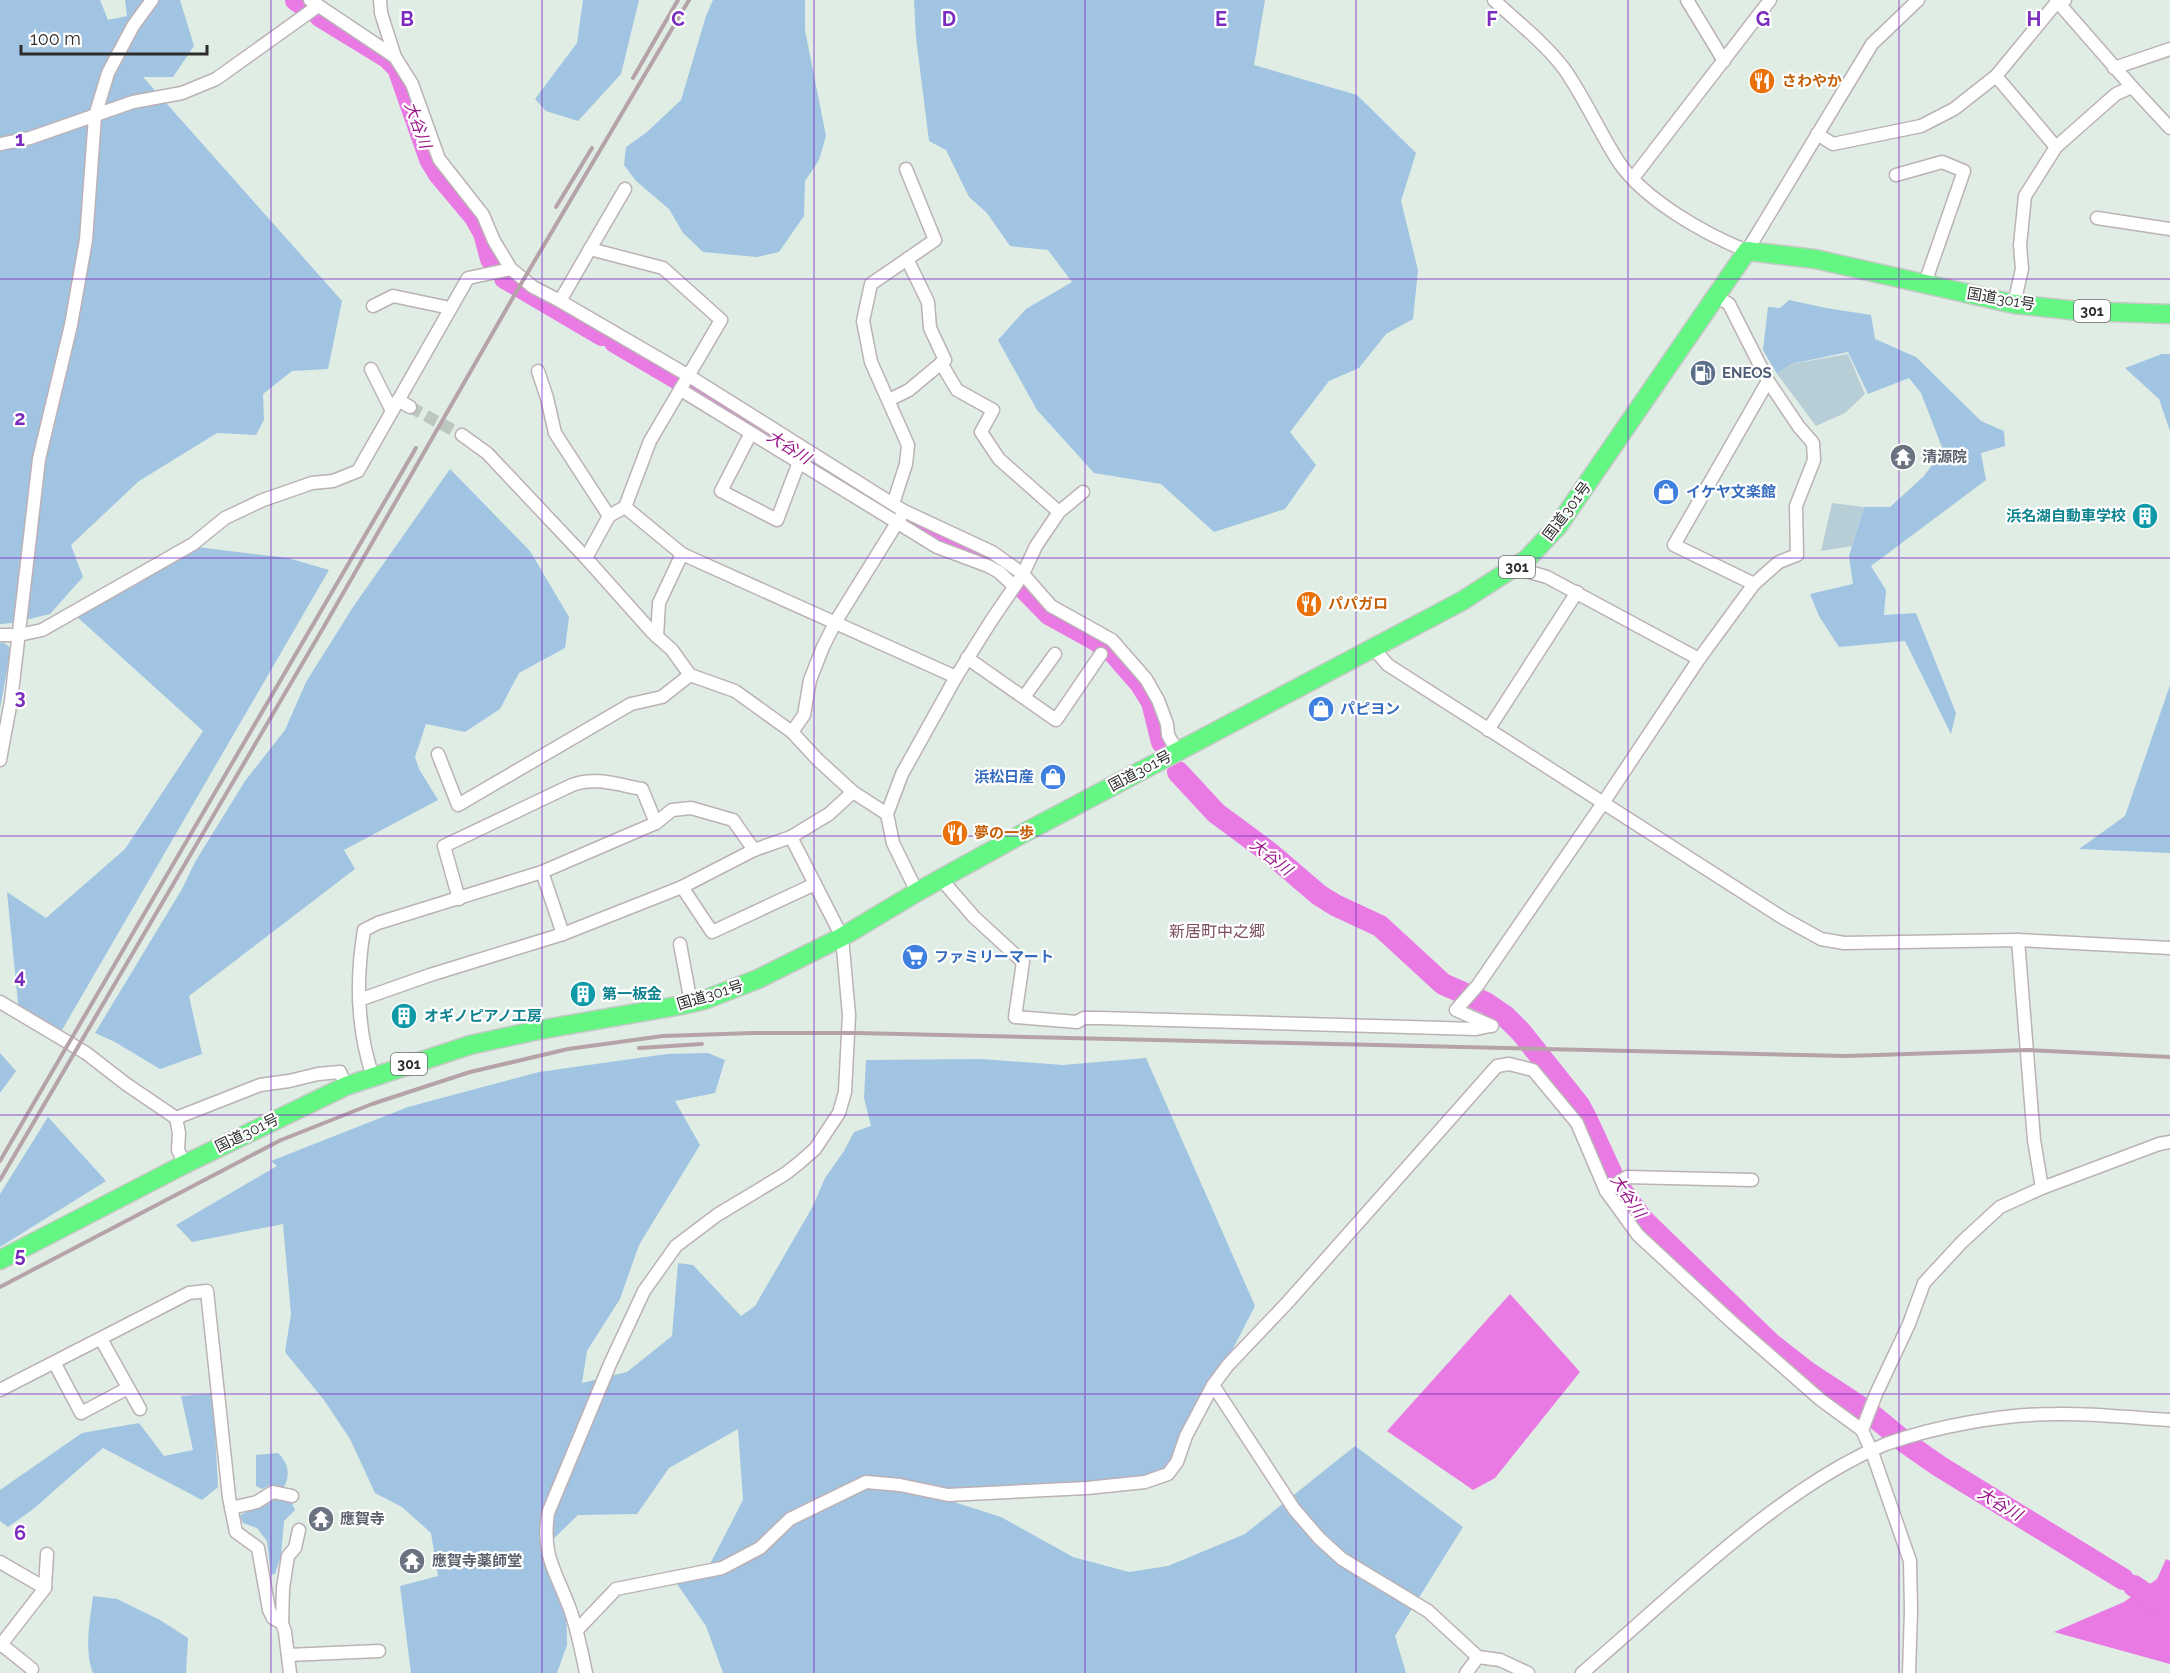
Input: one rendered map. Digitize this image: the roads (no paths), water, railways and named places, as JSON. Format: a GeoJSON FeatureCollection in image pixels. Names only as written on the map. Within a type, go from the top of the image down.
{"type":"FeatureCollection","features":[{"type":"Feature","properties":{"kind":"highway","name":"国道301号"},"geometry":{"type":"LineString","coordinates":[[0,1260],[185,1164],[346,1086],[420,1060],[501,1038],[691,1003],[758,979],[842,937],[917,892],[1462,601],[1516,568],[1539,548],[1578,498],[1748,251],[1815,259],[2014,304],[2079,310],[2170,314]]}},
{"type":"Feature","properties":{"kind":"street"},"geometry":{"type":"LineString","coordinates":[[0,760],[11,701],[39,459],[71,326],[86,240],[95,116],[108,73],[133,26],[152,0]]}},
{"type":"Feature","properties":{"kind":"street"},"geometry":{"type":"LineString","coordinates":[[380,0],[381,13],[395,57],[412,84],[439,159],[483,215],[494,241],[511,269],[533,287],[689,376],[904,511],[992,552],[1018,580],[1051,606],[1112,640],[1146,679],[1158,700],[1167,724],[1170,755]]}},
{"type":"Feature","properties":{"kind":"street"},"geometry":{"type":"LineString","coordinates":[[1494,0],[1564,69],[1586,102],[1618,161],[1633,178],[1668,208],[1731,244],[1748,251],[1872,44],[1918,0]]}},
{"type":"Feature","properties":{"kind":"street"},"geometry":{"type":"LineString","coordinates":[[1687,0],[1724,62]]}},
{"type":"Feature","properties":{"kind":"street"},"geometry":{"type":"LineString","coordinates":[[1633,178],[1770,0]]}},
{"type":"Feature","properties":{"kind":"street"},"geometry":{"type":"LineString","coordinates":[[1817,134],[1833,144],[1921,126],[1954,109],[1996,76],[2059,1],[2114,68],[2170,128]]}},
{"type":"Feature","properties":{"kind":"street"},"geometry":{"type":"LineString","coordinates":[[0,144],[30,138],[133,102],[182,93],[216,79],[314,3],[395,57]]}},
{"type":"Feature","properties":{"kind":"street"},"geometry":{"type":"LineString","coordinates":[[2114,68],[2170,49]]}},
{"type":"Feature","properties":{"kind":"street"},"geometry":{"type":"LineString","coordinates":[[1996,76],[2056,147]]}},
{"type":"Feature","properties":{"kind":"street"},"geometry":{"type":"LineString","coordinates":[[2014,304],[2022,269],[2020,245],[2025,196],[2056,147],[2116,94],[2132,87]]}},
{"type":"Feature","properties":{"kind":"street"},"geometry":{"type":"LineString","coordinates":[[1896,175],[1942,162],[1964,171],[1925,283]]}},
{"type":"Feature","properties":{"kind":"street"},"geometry":{"type":"LineString","coordinates":[[893,504],[906,464],[908,445],[871,362],[863,321],[871,284],[935,240],[906,169]]}},
{"type":"Feature","properties":{"kind":"street"},"geometry":{"type":"LineString","coordinates":[[560,301],[625,189]]}},
{"type":"Feature","properties":{"kind":"street"},"geometry":{"type":"LineString","coordinates":[[2097,218],[2170,229]]}},
{"type":"Feature","properties":{"kind":"street"},"geometry":{"type":"LineString","coordinates":[[586,558],[609,516],[625,507],[650,441],[721,320],[663,268],[590,249]]}},
{"type":"Feature","properties":{"kind":"street"},"geometry":{"type":"LineString","coordinates":[[889,400],[909,390],[945,360],[930,327],[928,302],[907,259]]}},
{"type":"Feature","properties":{"kind":"street"},"geometry":{"type":"LineString","coordinates":[[0,635],[19,635],[42,630],[193,544],[225,518],[263,500],[312,483],[333,481],[358,471],[468,278],[511,269]]}},
{"type":"Feature","properties":{"kind":"street"},"geometry":{"type":"LineString","coordinates":[[373,306],[393,296],[450,308]]}},
{"type":"Feature","properties":{"kind":"street"},"geometry":{"type":"LineString","coordinates":[[941,879],[974,917],[1023,962],[1016,1017],[1077,1022],[1084,1018],[1100,1018],[1476,1029],[1492,1026],[1456,1010],[1478,985],[1699,659],[1754,584],[1779,562],[1797,555],[1796,506],[1814,460],[1813,443],[1799,427],[1768,381],[1729,304],[1716,296]]}},
{"type":"Feature","properties":{"kind":"street"},"geometry":{"type":"LineString","coordinates":[[941,363],[957,390],[993,410],[981,432],[999,459],[1059,512]]}},
{"type":"Feature","properties":{"kind":"street"},"geometry":{"type":"LineString","coordinates":[[371,369],[395,405],[410,407]]}},
{"type":"Feature","properties":{"kind":"street"},"geometry":{"type":"LineString","coordinates":[[538,371],[548,398],[555,433],[609,516]]}},
{"type":"Feature","properties":{"kind":"street"},"geometry":{"type":"LineString","coordinates":[[1754,584],[1674,545],[1768,381]]}},
{"type":"Feature","properties":{"kind":"street"},"geometry":{"type":"LineString","coordinates":[[681,390],[937,547],[1018,580]]}},
{"type":"Feature","properties":{"kind":"street"},"geometry":{"type":"LineString","coordinates":[[752,433],[721,491],[777,520],[799,462]]}},
{"type":"Feature","properties":{"kind":"street"},"geometry":{"type":"LineString","coordinates":[[462,435],[487,453],[657,637],[672,650],[690,675],[735,691],[792,732],[853,792],[887,814]]}},
{"type":"Feature","properties":{"kind":"street"},"geometry":{"type":"LineString","coordinates":[[917,892],[893,843],[887,814],[902,774],[967,658],[1018,580],[1036,546],[1059,512],[1083,492]]}},
{"type":"Feature","properties":{"kind":"street"},"geometry":{"type":"LineString","coordinates":[[625,507],[682,554],[836,621],[956,677]]}},
{"type":"Feature","properties":{"kind":"street"},"geometry":{"type":"LineString","coordinates":[[792,732],[804,716],[810,680],[836,621],[904,511]]}},
{"type":"Feature","properties":{"kind":"street"},"geometry":{"type":"LineString","coordinates":[[657,637],[659,603],[682,554]]}},
{"type":"Feature","properties":{"kind":"street"},"geometry":{"type":"LineString","coordinates":[[1516,568],[1547,577],[1699,659]]}},
{"type":"Feature","properties":{"kind":"street"},"geometry":{"type":"LineString","coordinates":[[1488,730],[1577,592]]}},
{"type":"Feature","properties":{"kind":"street"},"geometry":{"type":"LineString","coordinates":[[1373,648],[1388,665],[1488,730],[1783,918],[1821,939],[1844,943],[2018,940],[2170,948]]}},
{"type":"Feature","properties":{"kind":"street"},"geometry":{"type":"LineString","coordinates":[[1024,698],[1055,654]]}},
{"type":"Feature","properties":{"kind":"street"},"geometry":{"type":"LineString","coordinates":[[967,658],[1056,720],[1101,654]]}},
{"type":"Feature","properties":{"kind":"street"},"geometry":{"type":"LineString","coordinates":[[438,754],[458,805],[632,704],[662,697],[690,675]]}},
{"type":"Feature","properties":{"kind":"street"},"geometry":{"type":"LineString","coordinates":[[459,899],[444,846],[572,785],[596,781],[642,789],[656,823]]}},
{"type":"Feature","properties":{"kind":"street"},"geometry":{"type":"LineString","coordinates":[[359,1000],[430,975],[563,934],[682,886],[754,850],[791,837],[829,814],[853,792]]}},
{"type":"Feature","properties":{"kind":"street"},"geometry":{"type":"LineString","coordinates":[[373,1077],[366,1058],[359,1000],[364,930],[378,923],[542,872],[656,823],[672,810],[691,808],[732,820],[754,850]]}},
{"type":"Feature","properties":{"kind":"street"},"geometry":{"type":"LineString","coordinates":[[586,1673],[577,1630],[546,1547],[548,1514],[610,1364],[644,1290],[676,1246],[717,1215],[785,1174],[815,1149],[839,1113],[845,1092],[849,1015],[842,937],[791,837]]}},
{"type":"Feature","properties":{"kind":"street"},"geometry":{"type":"LineString","coordinates":[[542,872],[563,934]]}},
{"type":"Feature","properties":{"kind":"street"},"geometry":{"type":"LineString","coordinates":[[682,886],[712,932],[815,884]]}},
{"type":"Feature","properties":{"kind":"street"},"geometry":{"type":"LineString","coordinates":[[2018,940],[2034,1140],[2042,1188]]}},
{"type":"Feature","properties":{"kind":"street"},"geometry":{"type":"LineString","coordinates":[[680,944],[691,1003]]}},
{"type":"Feature","properties":{"kind":"street"},"geometry":{"type":"LineString","coordinates":[[0,1002],[86,1053],[176,1118],[179,1133],[178,1150],[185,1164]]}},
{"type":"Feature","properties":{"kind":"street"},"geometry":{"type":"LineString","coordinates":[[577,1630],[616,1589],[722,1568],[760,1548],[790,1519],[866,1482],[900,1485],[948,1496],[1134,1484],[1168,1474],[1177,1462],[1186,1436],[1213,1384],[1497,1066],[1509,1064],[1533,1070],[1577,1123],[1606,1191],[1638,1234],[1688,1282],[1821,1400],[1862,1430],[1872,1452],[1910,1561],[1909,1673]]}},
{"type":"Feature","properties":{"kind":"street"},"geometry":{"type":"LineString","coordinates":[[176,1118],[260,1085],[318,1074],[340,1072],[346,1086]]}},
{"type":"Feature","properties":{"kind":"street"},"geometry":{"type":"LineString","coordinates":[[1862,1430],[1909,1324],[1924,1283],[1962,1242],[2000,1207],[2042,1188],[2159,1144],[2170,1142]]}},
{"type":"Feature","properties":{"kind":"street"},"geometry":{"type":"LineString","coordinates":[[1606,1191],[1627,1177],[1752,1180]]}},
{"type":"Feature","properties":{"kind":"street"},"geometry":{"type":"LineString","coordinates":[[0,1390],[55,1364],[189,1293],[207,1291],[231,1508],[236,1532],[258,1548],[268,1610],[273,1618],[282,1623]]}},
{"type":"Feature","properties":{"kind":"street"},"geometry":{"type":"LineString","coordinates":[[101,1339],[140,1410]]}},
{"type":"Feature","properties":{"kind":"street"},"geometry":{"type":"LineString","coordinates":[[55,1364],[81,1413],[128,1388]]}},
{"type":"Feature","properties":{"kind":"street"},"geometry":{"type":"LineString","coordinates":[[1213,1384],[1294,1509],[1319,1538],[1342,1559],[1428,1611],[1478,1657],[1500,1660],[1528,1673]]}},
{"type":"Feature","properties":{"kind":"street"},"geometry":{"type":"LineString","coordinates":[[1582,1673],[1729,1545],[1800,1491],[1837,1468],[1885,1445],[1920,1434],[1989,1420],[2056,1413],[2170,1420]]}},
{"type":"Feature","properties":{"kind":"street"},"geometry":{"type":"LineString","coordinates":[[231,1508],[257,1502],[273,1492],[292,1496]]}},
{"type":"Feature","properties":{"kind":"street"},"geometry":{"type":"LineString","coordinates":[[290,1673],[282,1623],[283,1588],[288,1556],[295,1548],[299,1530]]}},
{"type":"Feature","properties":{"kind":"street"},"geometry":{"type":"LineString","coordinates":[[32,1669],[1,1646],[45,1588],[46,1554]]}},
{"type":"Feature","properties":{"kind":"street"},"geometry":{"type":"LineString","coordinates":[[0,1562],[45,1588]]}},
{"type":"Feature","properties":{"kind":"street"},"geometry":{"type":"LineString","coordinates":[[288,1655],[379,1651]]}},
{"type":"Feature","properties":{"kind":"street"},"geometry":{"type":"LineString","coordinates":[[1466,1673],[1478,1657]]}},
{"type":"Feature","properties":{"kind":"waterway","name":"大谷川"},"geometry":{"type":"LineString","coordinates":[[296,0],[305,6]]}},
{"type":"Feature","properties":{"kind":"waterway","name":"大谷川"},"geometry":{"type":"LineString","coordinates":[[320,16],[387,57],[398,68],[430,159],[439,174],[475,217],[484,233],[491,259]]}},
{"type":"Feature","properties":{"kind":"waterway","name":"大谷川"},"geometry":{"type":"LineString","coordinates":[[505,278],[602,335]]}},
{"type":"Feature","properties":{"kind":"waterway","name":"大谷川"},"geometry":{"type":"LineString","coordinates":[[615,342],[678,379]]}},
{"type":"Feature","properties":{"kind":"waterway","name":"大谷川"},"geometry":{"type":"LineString","coordinates":[[687,384],[768,432]]}},
{"type":"Feature","properties":{"kind":"waterway","name":"大谷川"},"geometry":{"type":"LineString","coordinates":[[831,472],[891,511]]}},
{"type":"Feature","properties":{"kind":"waterway","name":"大谷川"},"geometry":{"type":"LineString","coordinates":[[902,518],[929,535],[1003,567],[1049,614],[1096,640],[1114,653],[1140,683],[1152,702],[1162,742]]}},
{"type":"Feature","properties":{"kind":"waterway","name":"大谷川"},"geometry":{"type":"LineString","coordinates":[[1178,772],[1216,813],[1270,853],[1319,895],[1380,926],[1443,984],[1486,1003],[1505,1016],[1521,1032],[1579,1105],[1616,1183],[1642,1219],[1770,1343],[1807,1372],[1871,1414],[1939,1466],[2123,1579]]}},
{"type":"Feature","properties":{"kind":"waterway","name":"大谷川"},"geometry":{"type":"LineString","coordinates":[[2134,1586],[2170,1611]]}},
{"type":"Feature","properties":{"kind":"tunnel"},"geometry":{"type":"LineString","coordinates":[[410,407],[462,435]]}},
{"type":"Feature","properties":{"kind":"railway"},"geometry":{"type":"LineString","coordinates":[[633,78],[678,0]]}},
{"type":"Feature","properties":{"kind":"railway"},"geometry":{"type":"LineString","coordinates":[[0,1180],[322,630],[515,294],[689,0]]}},
{"type":"Feature","properties":{"kind":"railway"},"geometry":{"type":"LineString","coordinates":[[556,207],[592,148]]}},
{"type":"Feature","properties":{"kind":"railway"},"geometry":{"type":"LineString","coordinates":[[0,1161],[416,448]]}},
{"type":"Feature","properties":{"kind":"railway"},"geometry":{"type":"LineString","coordinates":[[0,1287],[281,1140],[372,1104],[470,1072],[568,1049],[663,1036],[857,1033],[1847,1056],[2027,1050],[2170,1057]]}},
{"type":"Feature","properties":{"kind":"railway"},"geometry":{"type":"LineString","coordinates":[[639,1048],[702,1044]]}},
{"type":"Feature","properties":{"kind":"place","name":"さわやか"},"geometry":{"type":"Point","coordinates":[1762,81]}},
{"type":"Feature","properties":{"kind":"place","name":"ENEOS"},"geometry":{"type":"Point","coordinates":[1703,373]}},
{"type":"Feature","properties":{"kind":"place","name":"清源院"},"geometry":{"type":"Point","coordinates":[1903,457]}},
{"type":"Feature","properties":{"kind":"place","name":"イケヤ文楽館"},"geometry":{"type":"Point","coordinates":[1666,492]}},
{"type":"Feature","properties":{"kind":"place","name":"浜名湖自動車学校"},"geometry":{"type":"Point","coordinates":[2145,516]}},
{"type":"Feature","properties":{"kind":"place","name":"パパガロ"},"geometry":{"type":"Point","coordinates":[1309,604]}},
{"type":"Feature","properties":{"kind":"place","name":"パピヨン"},"geometry":{"type":"Point","coordinates":[1321,709]}},
{"type":"Feature","properties":{"kind":"place","name":"浜松日産"},"geometry":{"type":"Point","coordinates":[1053,777]}},
{"type":"Feature","properties":{"kind":"place","name":"夢の一歩"},"geometry":{"type":"Point","coordinates":[955,833]}},
{"type":"Feature","properties":{"kind":"place","name":"ファミリーマート"},"geometry":{"type":"Point","coordinates":[915,957]}},
{"type":"Feature","properties":{"kind":"place","name":"第一板金"},"geometry":{"type":"Point","coordinates":[583,994]}},
{"type":"Feature","properties":{"kind":"place","name":"オギノピアノ工房"},"geometry":{"type":"Point","coordinates":[404,1016]}},
{"type":"Feature","properties":{"kind":"place","name":"應賀寺"},"geometry":{"type":"Point","coordinates":[321,1519]}},
{"type":"Feature","properties":{"kind":"place","name":"應賀寺薬師堂"},"geometry":{"type":"Point","coordinates":[412,1561]}},
{"type":"Feature","properties":{"kind":"district","name":"新居町中之郷"},"geometry":{"type":"Point","coordinates":[1217,931]}}]}
